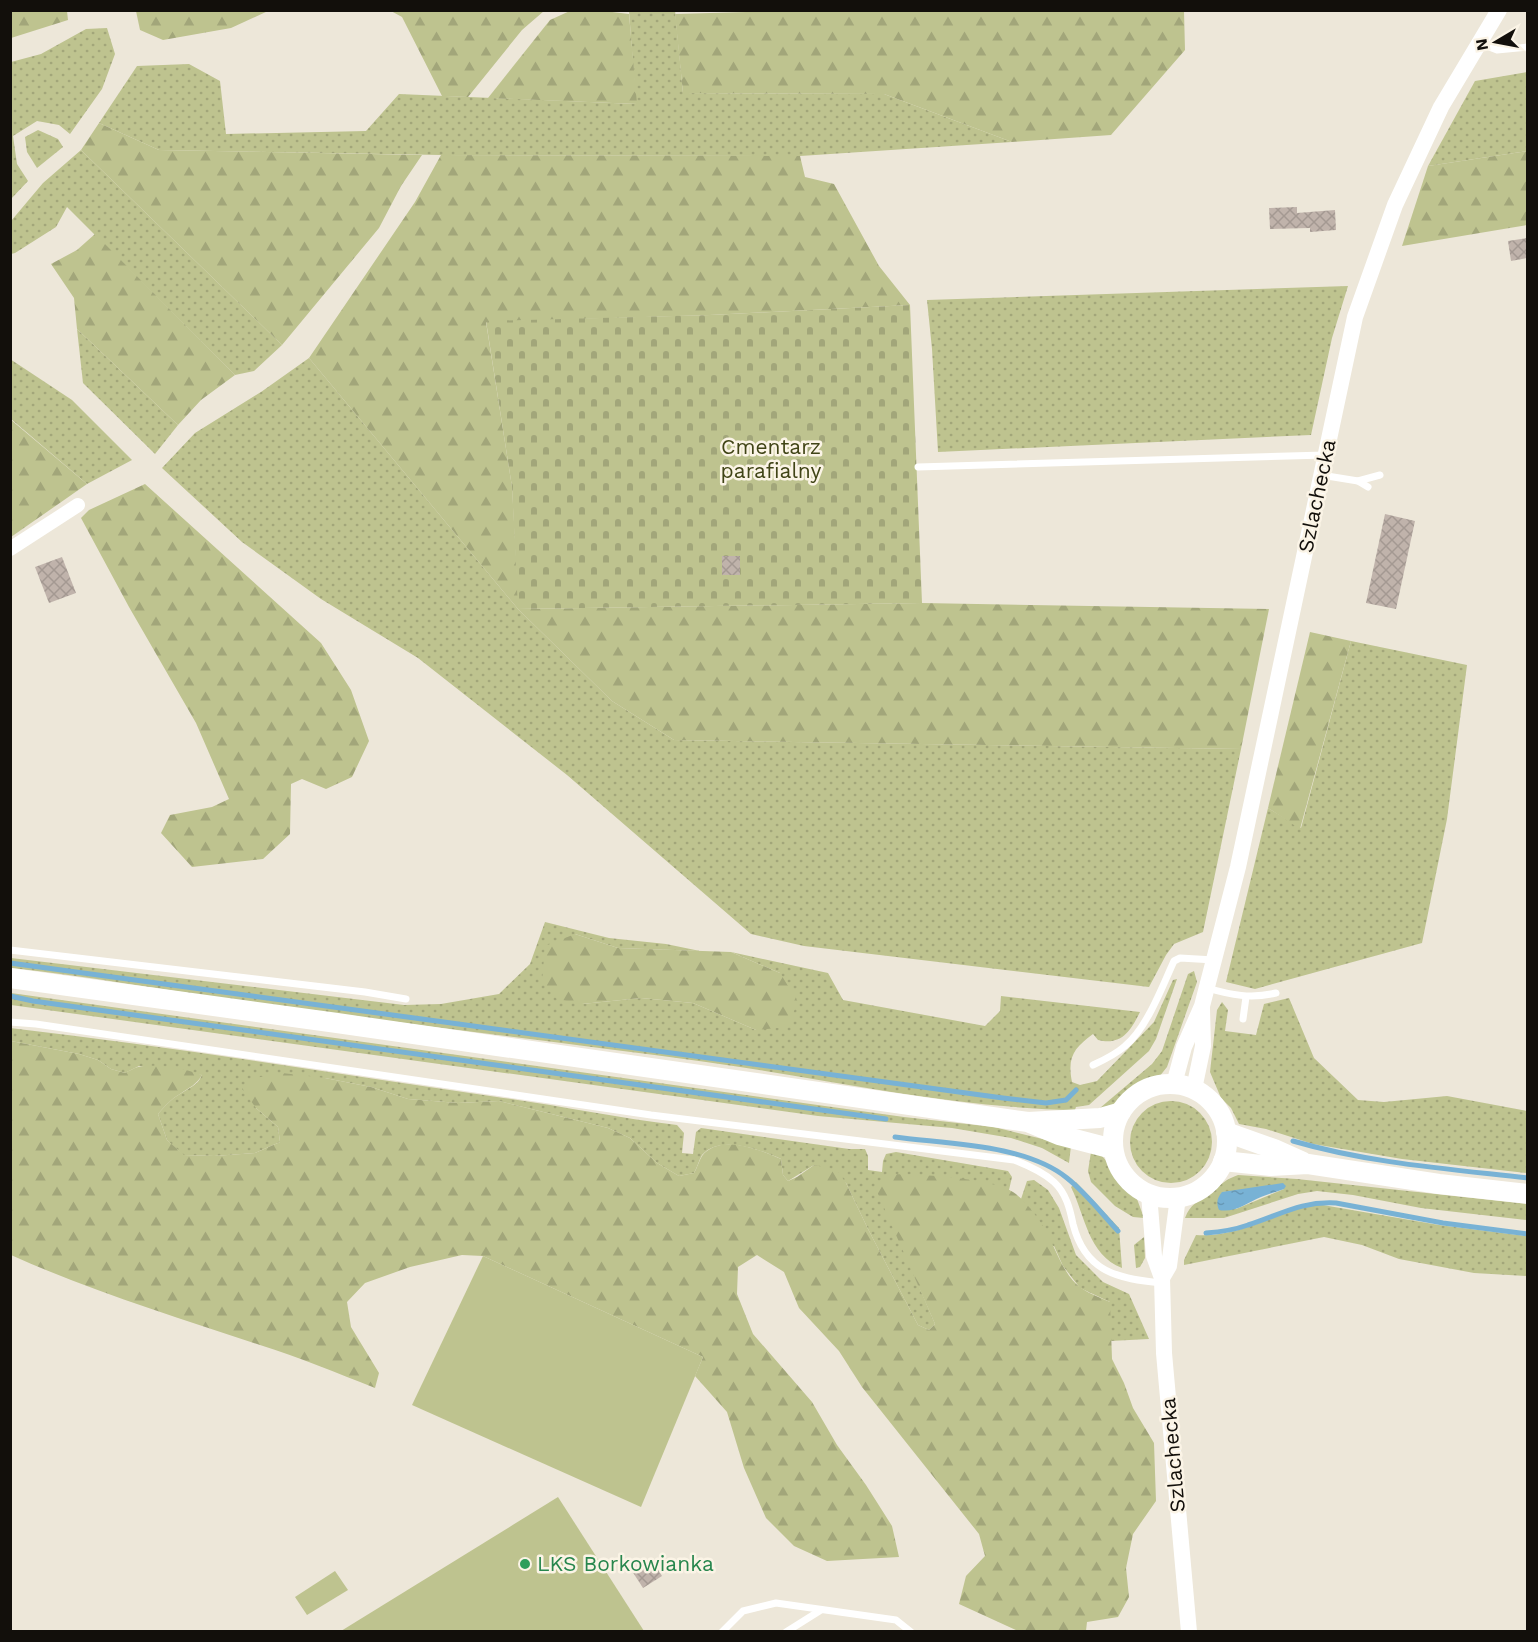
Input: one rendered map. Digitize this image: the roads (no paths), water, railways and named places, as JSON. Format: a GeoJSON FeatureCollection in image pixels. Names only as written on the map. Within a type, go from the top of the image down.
{"type":"FeatureCollection","features":[{"type":"Feature","properties":{"kind":"main road"},"geometry":{"type":"LineString","coordinates":[[10,978],[1028,1122],[1100,1118],[1121,1112]]}},
{"type":"Feature","properties":{"kind":"main road"},"geometry":{"type":"LineString","coordinates":[[1174,1084],[1194,1089],[1206,1097],[1222,1119],[1226,1132],[1223,1161],[1216,1174],[1206,1185],[1192,1193],[1163,1198],[1149,1194],[1136,1187],[1125,1176],[1113,1149],[1114,1130],[1121,1112],[1143,1091],[1158,1085],[1174,1084]]}},
{"type":"Feature","properties":{"kind":"main road"},"geometry":{"type":"LineString","coordinates":[[1028,1122],[1059,1135],[1113,1149]]}},
{"type":"Feature","properties":{"kind":"main road"},"geometry":{"type":"LineString","coordinates":[[1226,1132],[1308,1164]]}},
{"type":"Feature","properties":{"kind":"main road"},"geometry":{"type":"LineString","coordinates":[[1223,1161],[1271,1166],[1308,1164],[1439,1184],[1527,1194]]}},
{"type":"Feature","properties":{"kind":"street","name":"Szlachecka"},"geometry":{"type":"LineString","coordinates":[[1174,1084],[1184,1047],[1202,1005],[1238,867],[1355,316],[1395,205],[1441,106],[1499,10]]}},
{"type":"Feature","properties":{"kind":"street"},"geometry":{"type":"LineString","coordinates":[[10,549],[78,505]]}},
{"type":"Feature","properties":{"kind":"street","name":"Szlachecka"},"geometry":{"type":"LineString","coordinates":[[1194,1089],[1203,1046],[1202,1005]]}},
{"type":"Feature","properties":{"kind":"street","name":"Szlachecka"},"geometry":{"type":"LineString","coordinates":[[1149,1194],[1154,1256],[1162,1280],[1164,1353],[1189,1632]]}},
{"type":"Feature","properties":{"kind":"street","name":"Szlachecka"},"geometry":{"type":"LineString","coordinates":[[1162,1280],[1169,1266],[1178,1197]]}},
{"type":"Feature","properties":{"kind":"lane"},"geometry":{"type":"LineString","coordinates":[[1479,43],[1497,50],[1527,47]]}},
{"type":"Feature","properties":{"kind":"lane"},"geometry":{"type":"LineString","coordinates":[[918,467],[1325,455]]}},
{"type":"Feature","properties":{"kind":"lane"},"geometry":{"type":"LineString","coordinates":[[1321,475],[1358,481],[1368,487]]}},
{"type":"Feature","properties":{"kind":"lane"},"geometry":{"type":"LineString","coordinates":[[1358,481],[1380,476]]}},
{"type":"Feature","properties":{"kind":"lane"},"geometry":{"type":"LineString","coordinates":[[10,950],[365,992],[406,999]]}},
{"type":"Feature","properties":{"kind":"lane"},"geometry":{"type":"LineString","coordinates":[[1094,1065],[1114,1054],[1135,1037],[1174,962],[1180,958],[1214,960]]}},
{"type":"Feature","properties":{"kind":"lane"},"geometry":{"type":"LineString","coordinates":[[1206,988],[1246,997],[1260,997],[1276,993]]}},
{"type":"Feature","properties":{"kind":"lane"},"geometry":{"type":"LineString","coordinates":[[1243,1019],[1246,997]]}},
{"type":"Feature","properties":{"kind":"lane"},"geometry":{"type":"LineString","coordinates":[[10,1022],[662,1116],[1014,1160],[1054,1182],[1064,1194],[1077,1237],[1089,1257],[1102,1269],[1132,1280],[1162,1280]]}},
{"type":"Feature","properties":{"kind":"lane"},"geometry":{"type":"LineString","coordinates":[[722,1632],[743,1611],[776,1603],[896,1620],[911,1632]]}},
{"type":"Feature","properties":{"kind":"lane"},"geometry":{"type":"LineString","coordinates":[[786,1632],[821,1610]]}},
{"type":"Feature","properties":{"kind":"water"},"geometry":{"type":"Polygon","coordinates":[[[1283,1183],[1286,1186],[1284,1189],[1236,1209],[1219,1210],[1218,1201],[1222,1192],[1283,1183]]]}},
{"type":"Feature","properties":{"kind":"waterway"},"geometry":{"type":"LineString","coordinates":[[10,963],[1003,1098],[1046,1103],[1066,1100],[1076,1090]]}},
{"type":"Feature","properties":{"kind":"waterway"},"geometry":{"type":"LineString","coordinates":[[10,996],[886,1119]]}},
{"type":"Feature","properties":{"kind":"waterway"},"geometry":{"type":"LineString","coordinates":[[895,1137],[985,1147],[1030,1158],[1067,1178],[1118,1231]]}},
{"type":"Feature","properties":{"kind":"waterway"},"geometry":{"type":"LineString","coordinates":[[1293,1141],[1379,1160],[1528,1178]]}},
{"type":"Feature","properties":{"kind":"waterway"},"geometry":{"type":"LineString","coordinates":[[1206,1233],[1238,1228],[1301,1206],[1336,1203],[1443,1223],[1528,1234]]}},
{"type":"Feature","properties":{"kind":"place","name":"LKS Borkowianka"},"geometry":{"type":"Point","coordinates":[525,1564]}},
{"type":"Feature","properties":{"kind":"park label","name":"Cmentarz parafialny"},"geometry":{"type":"Point","coordinates":[771,459]}}]}
